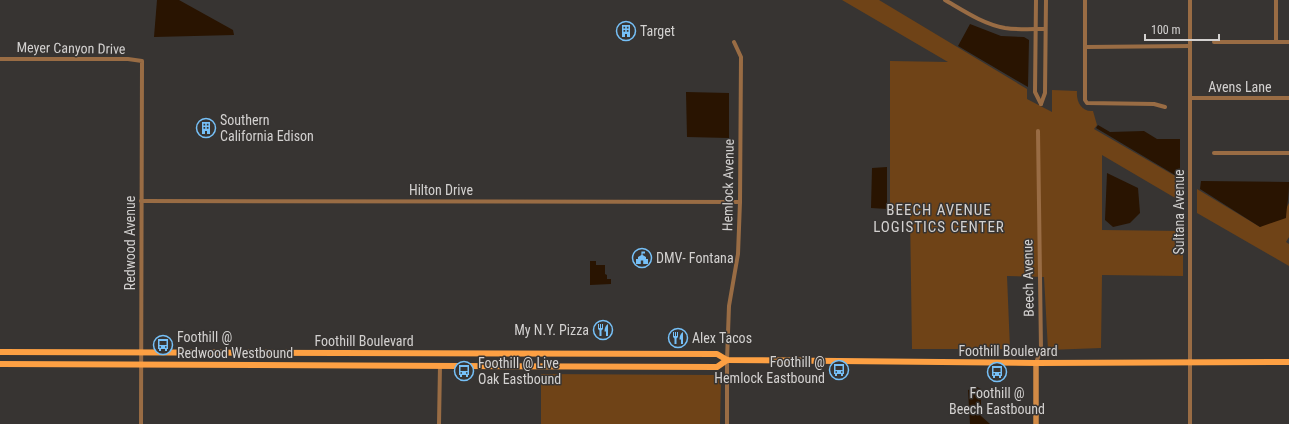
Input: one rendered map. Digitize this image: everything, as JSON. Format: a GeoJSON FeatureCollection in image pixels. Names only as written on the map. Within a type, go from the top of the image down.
{"type":"FeatureCollection","features":[{"type":"Feature","properties":{"kind":"main road","name":"Foothill Boulevard"},"geometry":{"type":"LineString","coordinates":[[0,352],[717,354],[727,360],[1036,363],[1289,362]]}},
{"type":"Feature","properties":{"kind":"main road","name":"Foothill Boulevard"},"geometry":{"type":"LineString","coordinates":[[0,364],[717,367],[727,360]]}},
{"type":"Feature","properties":{"kind":"main road","name":"Beech Avenue"},"geometry":{"type":"LineString","coordinates":[[1036,363],[1036,424]]}},
{"type":"Feature","properties":{"kind":"street"},"geometry":{"type":"LineString","coordinates":[[945,0],[976,18],[995,26],[1007,28],[1045,29]]}},
{"type":"Feature","properties":{"kind":"street"},"geometry":{"type":"LineString","coordinates":[[1036,0],[1036,92],[1040,104],[1045,93],[1046,0]]}},
{"type":"Feature","properties":{"kind":"street"},"geometry":{"type":"LineString","coordinates":[[1085,0],[1085,100],[1087,103],[1154,104],[1165,107]]}},
{"type":"Feature","properties":{"kind":"street","name":"Sultana Avenue"},"geometry":{"type":"LineString","coordinates":[[1190,0],[1190,424]]}},
{"type":"Feature","properties":{"kind":"street"},"geometry":{"type":"LineString","coordinates":[[1276,0],[1276,42]]}},
{"type":"Feature","properties":{"kind":"street","name":"Hemlock Avenue"},"geometry":{"type":"LineString","coordinates":[[727,424],[727,360],[730,294],[738,254],[740,202],[741,57],[734,42]]}},
{"type":"Feature","properties":{"kind":"street"},"geometry":{"type":"LineString","coordinates":[[1214,42],[1289,42]]}},
{"type":"Feature","properties":{"kind":"street"},"geometry":{"type":"LineString","coordinates":[[1086,47],[1190,46]]}},
{"type":"Feature","properties":{"kind":"street","name":"Meyer Canyon Drive"},"geometry":{"type":"LineString","coordinates":[[0,59],[128,59],[142,61]]}},
{"type":"Feature","properties":{"kind":"street","name":"Redwood Avenue"},"geometry":{"type":"LineString","coordinates":[[140,424],[142,61]]}},
{"type":"Feature","properties":{"kind":"street","name":"Avens Lane"},"geometry":{"type":"LineString","coordinates":[[1190,98],[1289,98]]}},
{"type":"Feature","properties":{"kind":"street","name":"Beech Avenue"},"geometry":{"type":"LineString","coordinates":[[1036,363],[1040,350],[1038,131]]}},
{"type":"Feature","properties":{"kind":"street"},"geometry":{"type":"LineString","coordinates":[[1214,153],[1289,153]]}},
{"type":"Feature","properties":{"kind":"street","name":"Hilton Drive"},"geometry":{"type":"LineString","coordinates":[[141,201],[740,202]]}},
{"type":"Feature","properties":{"kind":"street"},"geometry":{"type":"LineString","coordinates":[[439,424],[440,365]]}},
{"type":"Feature","properties":{"kind":"shaded area"},"geometry":{"type":"Polygon","coordinates":[[[157,0],[179,0],[233,30],[234,35],[154,37],[157,0]]]}},
{"type":"Feature","properties":{"kind":"shaded area"},"geometry":{"type":"Polygon","coordinates":[[[842,0],[879,0],[1027,89],[1027,99],[1052,112],[1052,90],[1077,91],[1078,102],[1082,108],[1093,111],[1097,125],[1094,129],[1182,180],[1182,202],[1102,155],[1102,230],[1183,231],[1183,276],[1102,275],[1101,348],[1048,350],[1044,277],[1007,276],[1010,349],[912,349],[910,211],[890,211],[890,61],[948,62],[842,0]]]}},
{"type":"Feature","properties":{"kind":"shaded area"},"geometry":{"type":"Polygon","coordinates":[[[970,24],[1001,36],[1024,37],[1029,40],[1028,87],[958,46],[970,24]]]}},
{"type":"Feature","properties":{"kind":"shaded area"},"geometry":{"type":"Polygon","coordinates":[[[686,92],[729,93],[729,138],[687,137],[686,92]]]}},
{"type":"Feature","properties":{"kind":"shaded area"},"geometry":{"type":"Polygon","coordinates":[[[1098,125],[1110,132],[1144,131],[1157,139],[1180,139],[1180,178],[1096,128],[1098,125]]]}},
{"type":"Feature","properties":{"kind":"shaded area"},"geometry":{"type":"Polygon","coordinates":[[[887,167],[887,209],[871,208],[872,168],[887,167]]]}},
{"type":"Feature","properties":{"kind":"shaded area"},"geometry":{"type":"Polygon","coordinates":[[[1107,173],[1138,188],[1140,213],[1130,223],[1113,227],[1105,220],[1107,173]]]}},
{"type":"Feature","properties":{"kind":"shaded area"},"geometry":{"type":"Polygon","coordinates":[[[1201,181],[1289,182],[1286,218],[1260,227],[1200,189],[1201,181]]]}},
{"type":"Feature","properties":{"kind":"shaded area"},"geometry":{"type":"Polygon","coordinates":[[[1197,189],[1260,227],[1286,213],[1285,210],[1289,203],[1289,237],[1286,242],[1289,244],[1289,266],[1197,213],[1197,189]]]}},
{"type":"Feature","properties":{"kind":"shaded area"},"geometry":{"type":"Polygon","coordinates":[[[590,261],[596,261],[596,265],[605,265],[605,274],[607,275],[607,279],[611,279],[611,284],[590,285],[590,261]]]}},
{"type":"Feature","properties":{"kind":"shaded area"},"geometry":{"type":"Polygon","coordinates":[[[541,374],[715,375],[721,381],[720,424],[541,424],[541,374]]]}},
{"type":"Feature","properties":{"kind":"shaded area"},"geometry":{"type":"Polygon","coordinates":[[[977,387],[981,389],[981,416],[990,424],[970,424],[968,390],[977,387]]]}},
{"type":"Feature","properties":{"kind":"place","name":"Target"},"geometry":{"type":"Point","coordinates":[626,31]}},
{"type":"Feature","properties":{"kind":"place","name":"Southern California Edison"},"geometry":{"type":"Point","coordinates":[206,128]}},
{"type":"Feature","properties":{"kind":"place","name":"DMV- Fontana"},"geometry":{"type":"Point","coordinates":[642,258]}},
{"type":"Feature","properties":{"kind":"place","name":"My N.Y. Pizza"},"geometry":{"type":"Point","coordinates":[603,330]}},
{"type":"Feature","properties":{"kind":"place","name":"Alex Tacos"},"geometry":{"type":"Point","coordinates":[678,338]}},
{"type":"Feature","properties":{"kind":"place","name":"Foothill @ Redwood Westbound"},"geometry":{"type":"Point","coordinates":[163,345]}},
{"type":"Feature","properties":{"kind":"place","name":"Foothill @ Hemlock Eastbound"},"geometry":{"type":"Point","coordinates":[839,370]}},
{"type":"Feature","properties":{"kind":"place","name":"Foothill @ Live Oak Eastbound"},"geometry":{"type":"Point","coordinates":[464,371]}},
{"type":"Feature","properties":{"kind":"place","name":"Foothill @ Beech Eastbound"},"geometry":{"type":"Point","coordinates":[997,372]}},
{"type":"Feature","properties":{"kind":"district","name":"BEECH AVENUE LOGISTICS CENTER"},"geometry":{"type":"Point","coordinates":[939,218]}}]}
